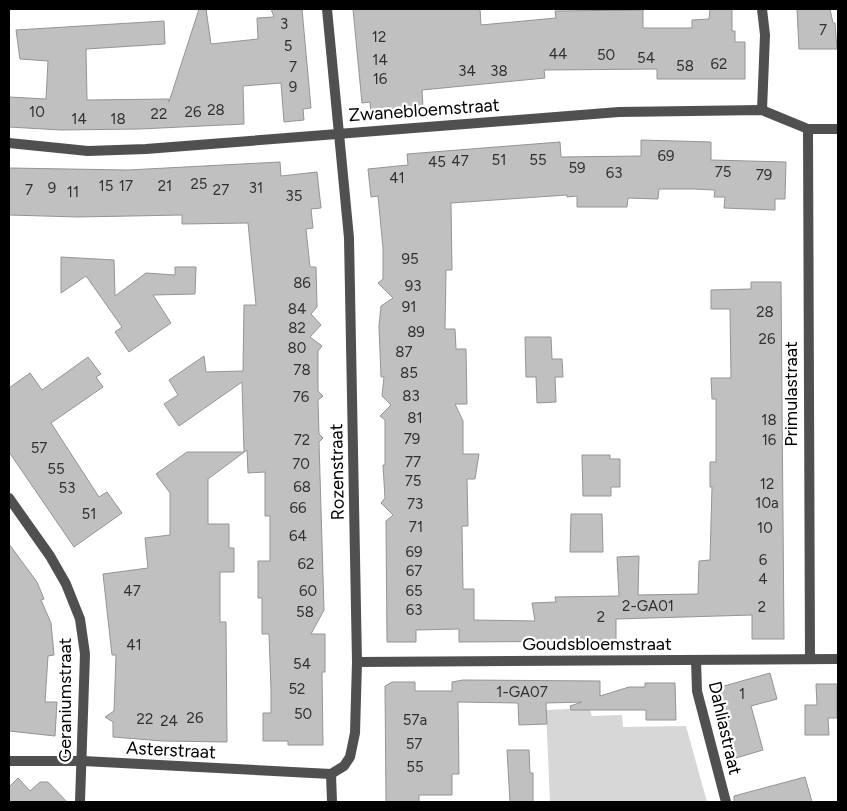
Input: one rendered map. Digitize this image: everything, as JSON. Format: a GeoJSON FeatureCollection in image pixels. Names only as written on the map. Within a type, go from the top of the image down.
{"type":"FeatureCollection","features":[{"type":"Feature","properties":{"kind":"street","name":"Rozenstraat"},"geometry":{"type":"LineString","coordinates":[[327,9],[349,238],[356,662],[354,734],[350,757],[344,766],[332,774]]}},
{"type":"Feature","properties":{"kind":"street"},"geometry":{"type":"LineString","coordinates":[[762,9],[764,35],[762,110]]}},
{"type":"Feature","properties":{"kind":"street","name":"Zwanebloemstraat"},"geometry":{"type":"LineString","coordinates":[[9,143],[88,151],[146,149],[340,132],[619,112],[762,110],[808,129],[838,129]]}},
{"type":"Feature","properties":{"kind":"street","name":"Primulastraat"},"geometry":{"type":"LineString","coordinates":[[808,129],[807,287],[810,659]]}},
{"type":"Feature","properties":{"kind":"street","name":"Geraniumstraat"},"geometry":{"type":"LineString","coordinates":[[9,498],[62,577],[80,619],[85,654],[80,802]]}},
{"type":"Feature","properties":{"kind":"street","name":"Dahliastraat"},"geometry":{"type":"LineString","coordinates":[[696,660],[697,691],[726,802]]}},
{"type":"Feature","properties":{"kind":"street","name":"Goudsbloemstraat"},"geometry":{"type":"LineString","coordinates":[[356,662],[838,660]]}},
{"type":"Feature","properties":{"kind":"street","name":"Asterstraat"},"geometry":{"type":"LineString","coordinates":[[9,761],[82,762],[332,774]]}},
{"type":"Feature","properties":{"kind":"street"},"geometry":{"type":"LineString","coordinates":[[332,774],[332,802]]}},
{"type":"Feature","properties":{"kind":"shaded area"},"geometry":{"type":"Polygon","coordinates":[[[589,708],[592,716],[622,715],[623,727],[686,726],[707,802],[550,802],[546,710],[589,708]]]}},
{"type":"Feature","properties":{"kind":"building"},"geometry":{"type":"Polygon","coordinates":[[[199,9],[206,9],[211,44],[258,39],[257,18],[274,17],[271,9],[302,9],[311,108],[303,109],[304,120],[284,122],[281,83],[243,86],[244,124],[140,129],[61,130],[9,127],[9,97],[46,99],[48,61],[20,59],[16,30],[164,21],[165,44],[86,49],[87,100],[169,99],[169,102],[199,9]]]}},
{"type":"Feature","properties":{"kind":"building"},"geometry":{"type":"Polygon","coordinates":[[[353,9],[480,9],[481,25],[556,18],[555,11],[643,10],[643,28],[692,28],[692,20],[709,19],[710,9],[732,9],[732,31],[735,31],[735,42],[745,42],[745,79],[657,79],[657,69],[544,70],[545,78],[422,90],[423,107],[371,114],[370,102],[362,103],[353,9]]]}},
{"type":"Feature","properties":{"kind":"building"},"geometry":{"type":"Polygon","coordinates":[[[797,9],[830,9],[833,23],[835,23],[837,49],[799,49],[797,9]]]}},
{"type":"Feature","properties":{"kind":"building"},"geometry":{"type":"Polygon","coordinates":[[[641,140],[711,142],[711,160],[786,162],[785,199],[775,199],[775,210],[724,208],[725,197],[714,197],[715,190],[659,189],[658,199],[628,198],[627,207],[577,207],[577,196],[567,197],[567,195],[451,203],[452,270],[446,270],[445,329],[455,329],[456,349],[466,349],[467,404],[455,404],[463,421],[463,454],[479,454],[475,479],[467,479],[468,526],[462,526],[463,589],[474,589],[474,620],[535,621],[532,603],[556,602],[555,597],[619,596],[617,557],[639,556],[638,595],[698,594],[699,561],[710,560],[712,487],[710,487],[710,462],[716,462],[716,399],[712,399],[711,378],[731,378],[730,309],[711,309],[711,290],[751,289],[751,282],[781,282],[784,639],[752,639],[752,615],[616,619],[616,641],[459,642],[459,629],[416,630],[416,642],[387,642],[386,521],[393,515],[381,503],[385,498],[383,465],[385,465],[385,420],[380,416],[391,405],[382,396],[384,377],[381,377],[379,326],[381,306],[393,298],[378,283],[383,279],[383,248],[378,196],[371,197],[368,169],[408,165],[407,154],[560,142],[561,157],[641,156],[641,140]]]}},
{"type":"Feature","properties":{"kind":"building"},"geometry":{"type":"Polygon","coordinates":[[[280,162],[281,176],[317,172],[321,208],[311,209],[313,228],[306,229],[310,267],[316,267],[317,307],[311,314],[321,325],[310,337],[322,346],[318,351],[318,391],[323,396],[318,400],[319,434],[323,438],[319,442],[324,610],[311,634],[325,634],[325,672],[322,672],[323,745],[288,745],[288,741],[263,741],[263,713],[271,713],[271,690],[269,634],[262,634],[262,598],[258,598],[258,561],[270,561],[270,516],[265,516],[265,472],[248,473],[247,450],[208,479],[208,524],[229,524],[229,548],[234,548],[234,572],[220,572],[220,622],[226,622],[227,742],[163,741],[113,737],[113,722],[105,717],[114,711],[116,655],[112,655],[103,574],[148,568],[145,538],[170,535],[170,493],[156,474],[187,452],[244,452],[242,382],[179,426],[164,404],[178,395],[169,380],[204,356],[206,372],[243,371],[244,305],[256,305],[248,223],[182,224],[182,215],[78,217],[9,215],[9,168],[128,170],[280,162]]]}},
{"type":"Feature","properties":{"kind":"building"},"geometry":{"type":"Polygon","coordinates":[[[61,257],[114,260],[115,296],[146,273],[175,275],[175,267],[196,267],[195,294],[153,295],[171,323],[129,352],[115,332],[122,327],[86,276],[61,293],[61,257]]]}},
{"type":"Feature","properties":{"kind":"building"},"geometry":{"type":"Polygon","coordinates":[[[525,337],[551,337],[552,359],[562,359],[563,377],[555,377],[556,402],[537,403],[536,377],[526,377],[525,337]]]}},
{"type":"Feature","properties":{"kind":"building"},"geometry":{"type":"Polygon","coordinates":[[[88,357],[101,374],[96,377],[103,387],[51,423],[99,497],[107,492],[122,513],[74,547],[9,452],[9,388],[30,373],[42,390],[88,357]]]}},
{"type":"Feature","properties":{"kind":"building"},"geometry":{"type":"Polygon","coordinates":[[[582,455],[610,455],[610,459],[620,459],[620,487],[611,487],[611,496],[583,496],[582,455]]]}},
{"type":"Feature","properties":{"kind":"building"},"geometry":{"type":"Polygon","coordinates":[[[571,514],[602,514],[603,552],[570,552],[571,514]]]}},
{"type":"Feature","properties":{"kind":"building"},"geometry":{"type":"Polygon","coordinates":[[[9,544],[37,582],[44,599],[41,600],[51,623],[54,655],[48,656],[45,702],[57,702],[55,736],[9,731],[9,544]]]}},
{"type":"Feature","properties":{"kind":"building"},"geometry":{"type":"Polygon","coordinates":[[[770,673],[777,699],[751,706],[763,750],[736,758],[717,688],[770,673]]]}},
{"type":"Feature","properties":{"kind":"building"},"geometry":{"type":"Polygon","coordinates":[[[463,680],[600,681],[600,696],[629,687],[645,687],[645,683],[675,683],[676,720],[646,720],[646,710],[571,710],[570,706],[582,702],[546,703],[547,724],[519,725],[518,703],[458,702],[459,774],[452,774],[452,795],[419,795],[419,802],[386,802],[385,686],[392,682],[415,682],[415,691],[452,691],[452,682],[463,680]]]}},
{"type":"Feature","properties":{"kind":"building"},"geometry":{"type":"Polygon","coordinates":[[[816,684],[837,684],[837,718],[828,718],[829,735],[805,735],[805,705],[817,705],[816,684]]]}},
{"type":"Feature","properties":{"kind":"building"},"geometry":{"type":"Polygon","coordinates":[[[507,750],[529,750],[530,773],[533,773],[533,802],[510,802],[507,750]]]}},
{"type":"Feature","properties":{"kind":"building"},"geometry":{"type":"Polygon","coordinates":[[[805,777],[812,802],[734,802],[734,796],[805,777]]]}},
{"type":"Feature","properties":{"kind":"building"},"geometry":{"type":"Polygon","coordinates":[[[18,778],[30,791],[40,782],[48,782],[67,802],[9,802],[9,787],[18,778]]]}}]}
